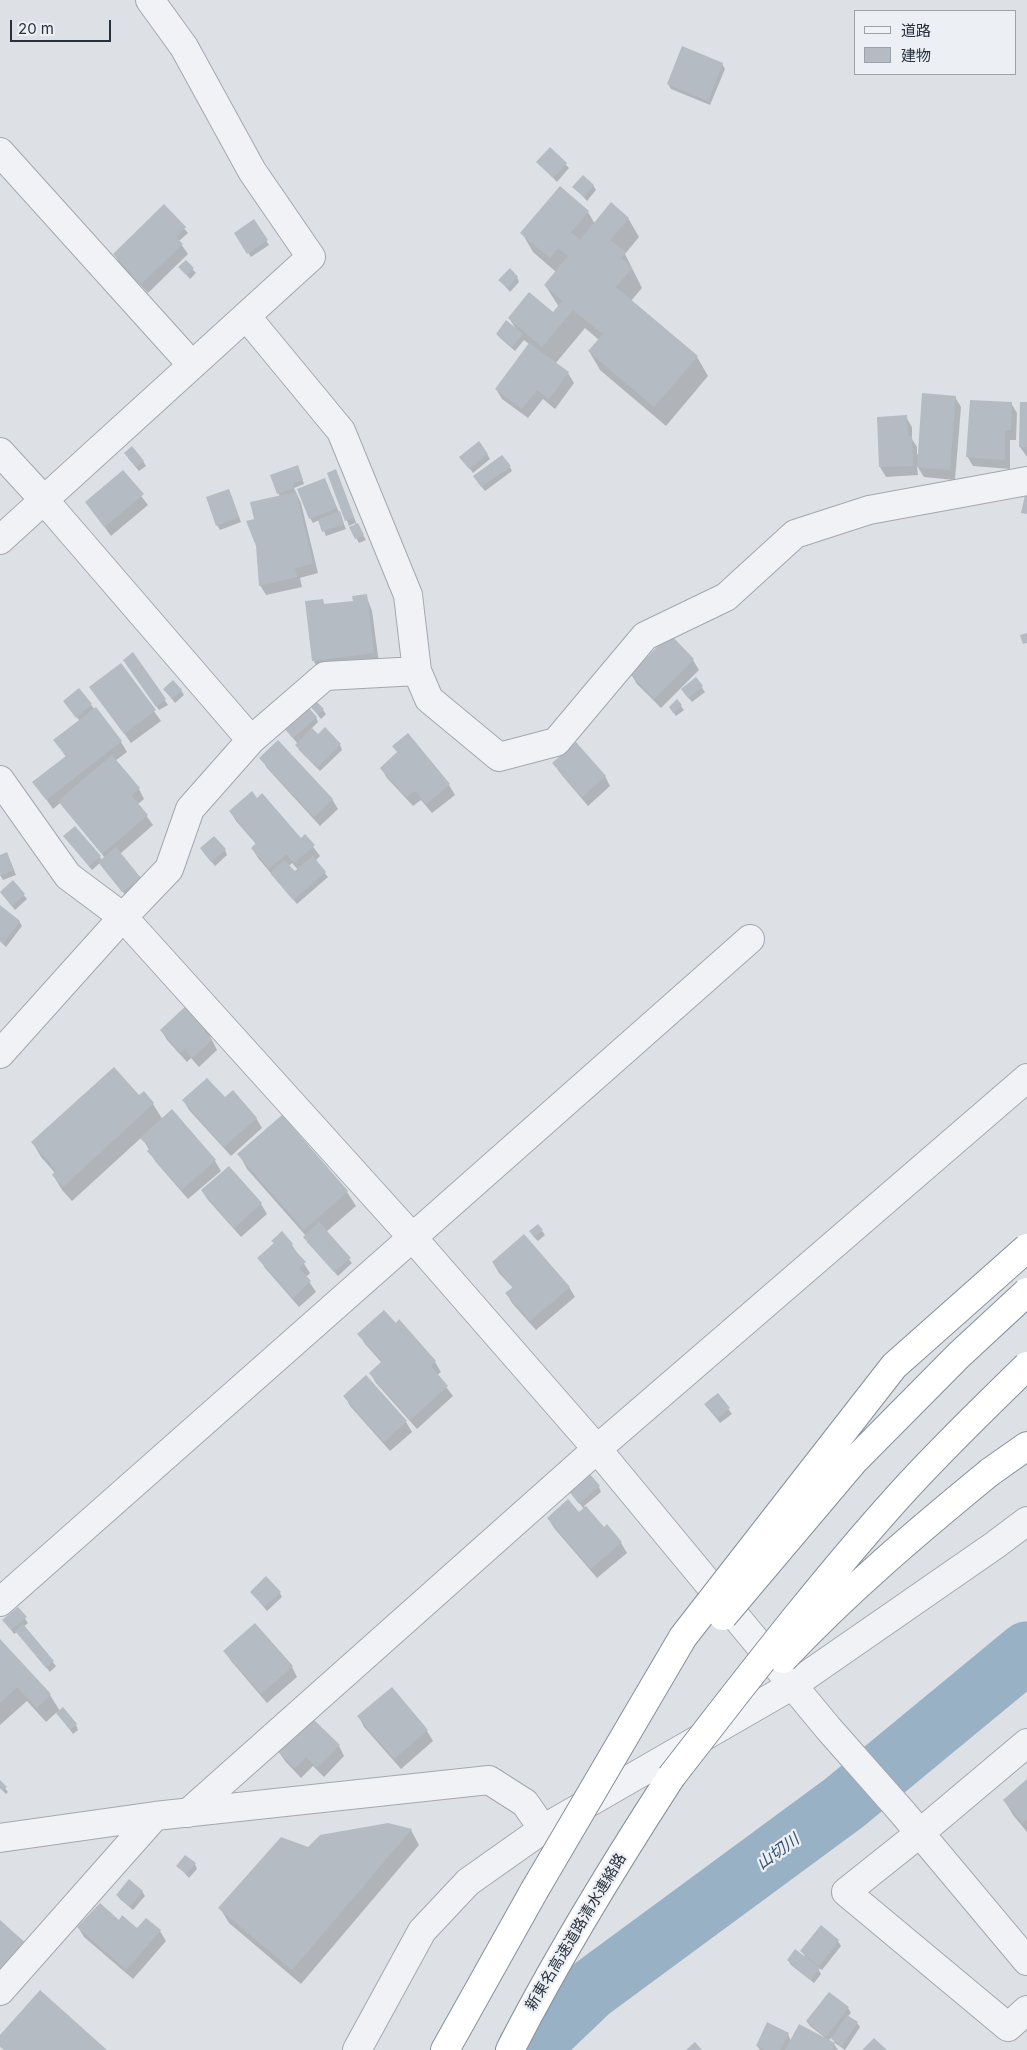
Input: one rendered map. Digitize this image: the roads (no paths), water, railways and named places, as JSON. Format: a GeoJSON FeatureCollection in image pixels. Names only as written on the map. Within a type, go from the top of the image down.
{"type":"FeatureCollection","features":[{"type":"Feature","properties":{"kind":"highway"},"geometry":{"type":"LineString","coordinates":[[445,2050],[534,1891],[683,1637],[894,1366],[1027,1248]]}},
{"type":"Feature","properties":{"kind":"highway"},"geometry":{"type":"LineString","coordinates":[[534,1891],[631,1740],[703,1639],[853,1462],[959,1355],[1027,1292]]}},
{"type":"Feature","properties":{"kind":"highway"},"geometry":{"type":"LineString","coordinates":[[671,1777],[802,1608],[897,1498],[1027,1366]]}},
{"type":"Feature","properties":{"kind":"highway"},"geometry":{"type":"LineString","coordinates":[[671,1777],[812,1628],[899,1547],[990,1472],[1027,1446]]}},
{"type":"Feature","properties":{"kind":"highway","name":"新東名高速道路清水連絡路"},"geometry":{"type":"LineString","coordinates":[[510,2050],[533,2004],[671,1777]]}},
{"type":"Feature","properties":{"kind":"street"},"geometry":{"type":"LineString","coordinates":[[0,540],[311,257],[252,171],[184,47],[150,0]]}},
{"type":"Feature","properties":{"kind":"street"},"geometry":{"type":"LineString","coordinates":[[0,152],[192,365]]}},
{"type":"Feature","properties":{"kind":"street"},"geometry":{"type":"LineString","coordinates":[[246,316],[341,431],[408,595],[416,671],[429,699],[499,757],[556,742],[644,636],[726,597],[795,534],[869,510],[1027,481]]}},
{"type":"Feature","properties":{"kind":"street"},"geometry":{"type":"LineString","coordinates":[[0,452],[44,500],[251,740]]}},
{"type":"Feature","properties":{"kind":"street"},"geometry":{"type":"LineString","coordinates":[[0,1054],[123,917],[169,869],[190,809],[251,740],[325,676],[416,671]]}},
{"type":"Feature","properties":{"kind":"street"},"geometry":{"type":"LineString","coordinates":[[0,780],[68,876],[123,917],[412,1237],[597,1449],[828,1728],[1027,1961]]}},
{"type":"Feature","properties":{"kind":"street"},"geometry":{"type":"LineString","coordinates":[[0,1602],[750,939]]}},
{"type":"Feature","properties":{"kind":"street"},"geometry":{"type":"LineString","coordinates":[[188,1812],[597,1449],[1027,1078]]}},
{"type":"Feature","properties":{"kind":"street"},"geometry":{"type":"LineString","coordinates":[[357,2050],[422,1931],[468,1882],[543,1829],[793,1685],[987,1551],[1027,1521]]}},
{"type":"Feature","properties":{"kind":"street"},"geometry":{"type":"LineString","coordinates":[[1027,1743],[911,1823],[846,1892],[1008,2027],[1027,2010]]}},
{"type":"Feature","properties":{"kind":"street"},"geometry":{"type":"LineString","coordinates":[[0,1838],[188,1812],[489,1780],[525,1803],[543,1829]]}},
{"type":"Feature","properties":{"kind":"street"},"geometry":{"type":"LineString","coordinates":[[0,1991],[155,1816]]}},
{"type":"Feature","properties":{"kind":"waterway","name":"山切川"},"geometry":{"type":"LineString","coordinates":[[527,2050],[590,1990],[844,1803],[1027,1652]]}}]}
